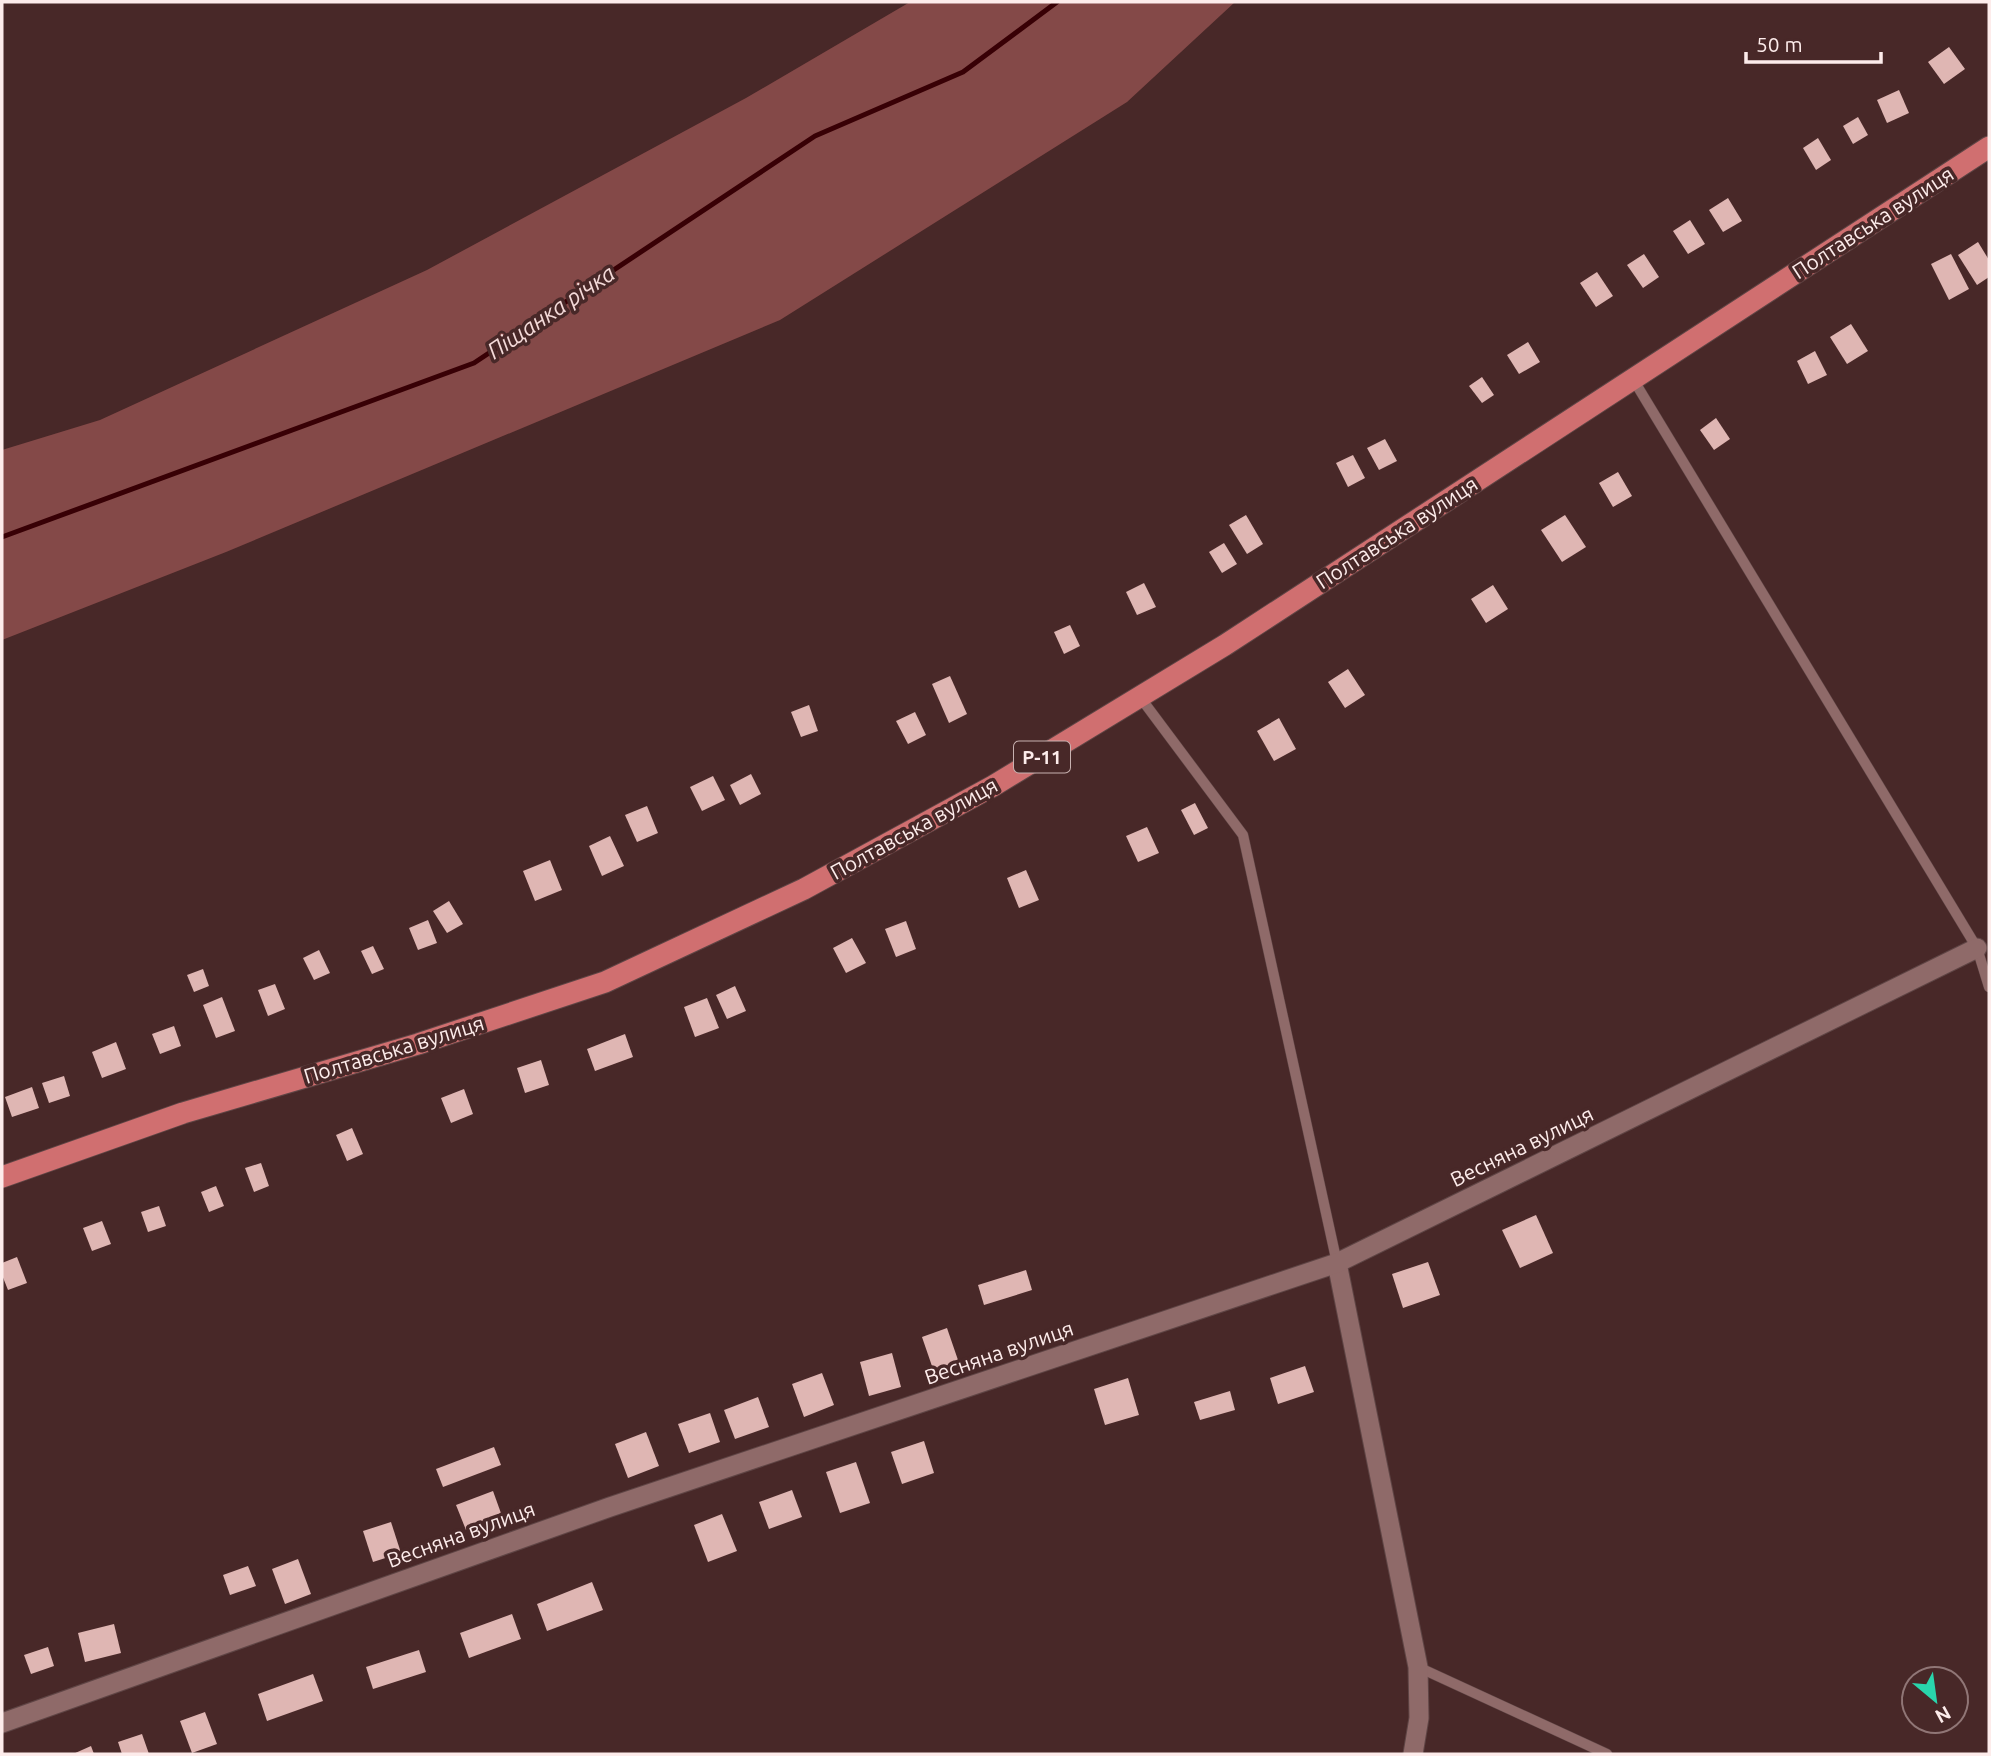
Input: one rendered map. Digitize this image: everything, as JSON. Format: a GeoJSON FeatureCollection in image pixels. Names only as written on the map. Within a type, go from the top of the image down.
{"type":"FeatureCollection","features":[{"type":"Feature","properties":{"kind":"main road","name":"Полтавська вулиця"},"geometry":{"type":"LineString","coordinates":[[2,1177],[183,1113],[418,1044],[605,982],[804,889],[993,786],[1224,645],[1989,148]]}},
{"type":"Feature","properties":{"kind":"street","name":"Весняна вулиця"},"geometry":{"type":"LineString","coordinates":[[2,1723],[623,1502],[1337,1263],[1977,948]]}},
{"type":"Feature","properties":{"kind":"street"},"geometry":{"type":"LineString","coordinates":[[1337,1263],[1418,1667],[1419,1718],[1413,1754]]}},
{"type":"Feature","properties":{"kind":"lane"},"geometry":{"type":"LineString","coordinates":[[1633,379],[1977,948],[1989,987]]}},
{"type":"Feature","properties":{"kind":"lane"},"geometry":{"type":"LineString","coordinates":[[1140,697],[1243,835],[1337,1263]]}},
{"type":"Feature","properties":{"kind":"lane"},"geometry":{"type":"LineString","coordinates":[[1418,1667],[1607,1754]]}},
{"type":"Feature","properties":{"kind":"shaded area"},"geometry":{"type":"Polygon","coordinates":[[[910,2],[1235,2],[1127,102],[780,320],[226,552],[2,640],[2,450],[100,420],[427,270],[746,98],[910,2]]]}},
{"type":"Feature","properties":{"kind":"building"},"geometry":{"type":"Polygon","coordinates":[[[1949,47],[1965,69],[1944,84],[1928,62],[1949,47]]]}},
{"type":"Feature","properties":{"kind":"building"},"geometry":{"type":"Polygon","coordinates":[[[1899,90],[1909,113],[1887,123],[1877,100],[1899,90]]]}},
{"type":"Feature","properties":{"kind":"building"},"geometry":{"type":"Polygon","coordinates":[[[1858,117],[1868,135],[1853,144],[1843,126],[1858,117]]]}},
{"type":"Feature","properties":{"kind":"building"},"geometry":{"type":"Polygon","coordinates":[[[1818,138],[1831,160],[1816,170],[1803,148],[1818,138]]]}},
{"type":"Feature","properties":{"kind":"building"},"geometry":{"type":"Polygon","coordinates":[[[1728,198],[1742,221],[1723,232],[1709,210],[1728,198]]]}},
{"type":"Feature","properties":{"kind":"building"},"geometry":{"type":"Polygon","coordinates":[[[1690,220],[1705,244],[1688,254],[1673,231],[1690,220]]]}},
{"type":"Feature","properties":{"kind":"building"},"geometry":{"type":"Polygon","coordinates":[[[1978,242],[1989,260],[1989,277],[1977,285],[1958,255],[1978,242]]]}},
{"type":"Feature","properties":{"kind":"building"},"geometry":{"type":"Polygon","coordinates":[[[1644,254],[1659,277],[1643,288],[1627,265],[1644,254]]]}},
{"type":"Feature","properties":{"kind":"building"},"geometry":{"type":"Polygon","coordinates":[[[1951,254],[1969,289],[1949,300],[1931,264],[1951,254]]]}},
{"type":"Feature","properties":{"kind":"building"},"geometry":{"type":"Polygon","coordinates":[[[1597,272],[1613,296],[1596,307],[1580,283],[1597,272]]]}},
{"type":"Feature","properties":{"kind":"building"},"geometry":{"type":"Polygon","coordinates":[[[1851,324],[1868,351],[1847,364],[1830,337],[1851,324]]]}},
{"type":"Feature","properties":{"kind":"building"},"geometry":{"type":"Polygon","coordinates":[[[1528,342],[1540,362],[1519,374],[1507,355],[1528,342]]]}},
{"type":"Feature","properties":{"kind":"building"},"geometry":{"type":"Polygon","coordinates":[[[1815,351],[1827,375],[1808,384],[1797,361],[1815,351]]]}},
{"type":"Feature","properties":{"kind":"building"},"geometry":{"type":"Polygon","coordinates":[[[1482,377],[1494,395],[1482,403],[1469,386],[1482,377]]]}},
{"type":"Feature","properties":{"kind":"building"},"geometry":{"type":"Polygon","coordinates":[[[1716,418],[1730,439],[1714,450],[1700,430],[1716,418]]]}},
{"type":"Feature","properties":{"kind":"building"},"geometry":{"type":"Polygon","coordinates":[[[1385,439],[1397,461],[1379,470],[1367,448],[1385,439]]]}},
{"type":"Feature","properties":{"kind":"building"},"geometry":{"type":"Polygon","coordinates":[[[1353,455],[1365,478],[1348,487],[1336,463],[1353,455]]]}},
{"type":"Feature","properties":{"kind":"building"},"geometry":{"type":"Polygon","coordinates":[[[1618,472],[1632,496],[1613,507],[1599,483],[1618,472]]]}},
{"type":"Feature","properties":{"kind":"building"},"geometry":{"type":"Polygon","coordinates":[[[1246,515],[1263,544],[1247,554],[1229,525],[1246,515]]]}},
{"type":"Feature","properties":{"kind":"building"},"geometry":{"type":"Polygon","coordinates":[[[1565,515],[1586,547],[1562,562],[1541,530],[1565,515]]]}},
{"type":"Feature","properties":{"kind":"building"},"geometry":{"type":"Polygon","coordinates":[[[1224,543],[1237,564],[1222,573],[1209,552],[1224,543]]]}},
{"type":"Feature","properties":{"kind":"building"},"geometry":{"type":"Polygon","coordinates":[[[1144,583],[1156,607],[1137,615],[1126,592],[1144,583]]]}},
{"type":"Feature","properties":{"kind":"building"},"geometry":{"type":"Polygon","coordinates":[[[1493,585],[1508,609],[1486,623],[1471,599],[1493,585]]]}},
{"type":"Feature","properties":{"kind":"building"},"geometry":{"type":"Polygon","coordinates":[[[1070,625],[1080,646],[1064,654],[1054,632],[1070,625]]]}},
{"type":"Feature","properties":{"kind":"building"},"geometry":{"type":"Polygon","coordinates":[[[1348,669],[1365,695],[1345,708],[1328,682],[1348,669]]]}},
{"type":"Feature","properties":{"kind":"building"},"geometry":{"type":"Polygon","coordinates":[[[950,676],[967,714],[949,723],[932,684],[950,676]]]}},
{"type":"Feature","properties":{"kind":"building"},"geometry":{"type":"Polygon","coordinates":[[[809,705],[818,731],[801,737],[791,712],[809,705]]]}},
{"type":"Feature","properties":{"kind":"building"},"geometry":{"type":"Polygon","coordinates":[[[915,712],[926,735],[908,744],[896,721],[915,712]]]}},
{"type":"Feature","properties":{"kind":"building"},"geometry":{"type":"Polygon","coordinates":[[[1279,718],[1296,749],[1274,761],[1257,731],[1279,718]]]}},
{"type":"Feature","properties":{"kind":"building"},"geometry":{"type":"Polygon","coordinates":[[[751,774],[761,794],[740,805],[730,785],[751,774]]]}},
{"type":"Feature","properties":{"kind":"building"},"geometry":{"type":"Polygon","coordinates":[[[713,776],[725,800],[702,811],[690,787],[713,776]]]}},
{"type":"Feature","properties":{"kind":"building"},"geometry":{"type":"Polygon","coordinates":[[[1195,803],[1208,828],[1194,835],[1181,810],[1195,803]]]}},
{"type":"Feature","properties":{"kind":"building"},"geometry":{"type":"Polygon","coordinates":[[[647,806],[658,833],[637,842],[625,815],[647,806]]]}},
{"type":"Feature","properties":{"kind":"building"},"geometry":{"type":"Polygon","coordinates":[[[1147,827],[1159,853],[1138,862],[1126,836],[1147,827]]]}},
{"type":"Feature","properties":{"kind":"building"},"geometry":{"type":"Polygon","coordinates":[[[610,836],[624,866],[602,876],[589,846],[610,836]]]}},
{"type":"Feature","properties":{"kind":"building"},"geometry":{"type":"Polygon","coordinates":[[[550,860],[562,890],[535,901],[523,871],[550,860]]]}},
{"type":"Feature","properties":{"kind":"building"},"geometry":{"type":"Polygon","coordinates":[[[1026,870],[1039,900],[1019,908],[1007,878],[1026,870]]]}},
{"type":"Feature","properties":{"kind":"building"},"geometry":{"type":"Polygon","coordinates":[[[449,901],[463,924],[447,933],[433,911],[449,901]]]}},
{"type":"Feature","properties":{"kind":"building"},"geometry":{"type":"Polygon","coordinates":[[[428,920],[437,943],[418,950],[409,928],[428,920]]]}},
{"type":"Feature","properties":{"kind":"building"},"geometry":{"type":"Polygon","coordinates":[[[906,921],[916,949],[896,957],[885,929],[906,921]]]}},
{"type":"Feature","properties":{"kind":"building"},"geometry":{"type":"Polygon","coordinates":[[[852,938],[866,963],[846,973],[833,948],[852,938]]]}},
{"type":"Feature","properties":{"kind":"building"},"geometry":{"type":"Polygon","coordinates":[[[373,946],[384,969],[372,974],[361,951],[373,946]]]}},
{"type":"Feature","properties":{"kind":"building"},"geometry":{"type":"Polygon","coordinates":[[[319,950],[330,973],[314,980],[303,958],[319,950]]]}},
{"type":"Feature","properties":{"kind":"building"},"geometry":{"type":"Polygon","coordinates":[[[203,969],[209,986],[194,992],[187,975],[203,969]]]}},
{"type":"Feature","properties":{"kind":"building"},"geometry":{"type":"Polygon","coordinates":[[[275,984],[285,1009],[268,1016],[258,990],[275,984]]]}},
{"type":"Feature","properties":{"kind":"building"},"geometry":{"type":"Polygon","coordinates":[[[735,986],[746,1011],[727,1019],[716,995],[735,986]]]}},
{"type":"Feature","properties":{"kind":"building"},"geometry":{"type":"Polygon","coordinates":[[[222,997],[235,1031],[216,1038],[203,1005],[222,997]]]}},
{"type":"Feature","properties":{"kind":"building"},"geometry":{"type":"Polygon","coordinates":[[[707,998],[719,1028],[695,1037],[684,1007],[707,998]]]}},
{"type":"Feature","properties":{"kind":"building"},"geometry":{"type":"Polygon","coordinates":[[[174,1026],[181,1046],[160,1054],[152,1034],[174,1026]]]}},
{"type":"Feature","properties":{"kind":"building"},"geometry":{"type":"Polygon","coordinates":[[[625,1034],[633,1057],[595,1071],[587,1049],[625,1034]]]}},
{"type":"Feature","properties":{"kind":"building"},"geometry":{"type":"Polygon","coordinates":[[[116,1042],[126,1069],[102,1078],[92,1052],[116,1042]]]}},
{"type":"Feature","properties":{"kind":"building"},"geometry":{"type":"Polygon","coordinates":[[[541,1060],[549,1085],[525,1093],[517,1068],[541,1060]]]}},
{"type":"Feature","properties":{"kind":"building"},"geometry":{"type":"Polygon","coordinates":[[[64,1076],[70,1096],[49,1103],[42,1083],[64,1076]]]}},
{"type":"Feature","properties":{"kind":"building"},"geometry":{"type":"Polygon","coordinates":[[[32,1087],[39,1108],[12,1117],[5,1097],[32,1087]]]}},
{"type":"Feature","properties":{"kind":"building"},"geometry":{"type":"Polygon","coordinates":[[[464,1089],[473,1114],[451,1123],[441,1098],[464,1089]]]}},
{"type":"Feature","properties":{"kind":"building"},"geometry":{"type":"Polygon","coordinates":[[[352,1128],[363,1154],[347,1161],[336,1135],[352,1128]]]}},
{"type":"Feature","properties":{"kind":"building"},"geometry":{"type":"Polygon","coordinates":[[[261,1163],[269,1186],[254,1192],[245,1168],[261,1163]]]}},
{"type":"Feature","properties":{"kind":"building"},"geometry":{"type":"Polygon","coordinates":[[[216,1186],[224,1206],[209,1212],[201,1192],[216,1186]]]}},
{"type":"Feature","properties":{"kind":"building"},"geometry":{"type":"Polygon","coordinates":[[[159,1206],[166,1226],[148,1232],[141,1212],[159,1206]]]}},
{"type":"Feature","properties":{"kind":"building"},"geometry":{"type":"Polygon","coordinates":[[[1536,1215],[1553,1253],[1520,1268],[1502,1230],[1536,1215]]]}},
{"type":"Feature","properties":{"kind":"building"},"geometry":{"type":"Polygon","coordinates":[[[102,1221],[111,1244],[92,1251],[83,1228],[102,1221]]]}},
{"type":"Feature","properties":{"kind":"building"},"geometry":{"type":"Polygon","coordinates":[[[17,1257],[27,1283],[8,1290],[2,1275],[2,1263],[17,1257]]]}},
{"type":"Feature","properties":{"kind":"building"},"geometry":{"type":"Polygon","coordinates":[[[1428,1262],[1440,1295],[1403,1308],[1392,1274],[1428,1262]]]}},
{"type":"Feature","properties":{"kind":"building"},"geometry":{"type":"Polygon","coordinates":[[[1026,1270],[1032,1290],[984,1305],[978,1285],[1026,1270]]]}},
{"type":"Feature","properties":{"kind":"building"},"geometry":{"type":"Polygon","coordinates":[[[947,1328],[959,1363],[934,1372],[922,1337],[947,1328]]]}},
{"type":"Feature","properties":{"kind":"building"},"geometry":{"type":"Polygon","coordinates":[[[892,1353],[901,1387],[869,1396],[860,1362],[892,1353]]]}},
{"type":"Feature","properties":{"kind":"building"},"geometry":{"type":"Polygon","coordinates":[[[1305,1366],[1314,1392],[1278,1404],[1270,1378],[1305,1366]]]}},
{"type":"Feature","properties":{"kind":"building"},"geometry":{"type":"Polygon","coordinates":[[[822,1373],[834,1405],[804,1417],[792,1384],[822,1373]]]}},
{"type":"Feature","properties":{"kind":"building"},"geometry":{"type":"Polygon","coordinates":[[[1128,1378],[1139,1415],[1105,1425],[1094,1389],[1128,1378]]]}},
{"type":"Feature","properties":{"kind":"building"},"geometry":{"type":"Polygon","coordinates":[[[1230,1391],[1235,1410],[1200,1420],[1194,1402],[1230,1391]]]}},
{"type":"Feature","properties":{"kind":"building"},"geometry":{"type":"Polygon","coordinates":[[[758,1397],[769,1427],[735,1439],[724,1410],[758,1397]]]}},
{"type":"Feature","properties":{"kind":"building"},"geometry":{"type":"Polygon","coordinates":[[[710,1413],[720,1442],[689,1453],[678,1424],[710,1413]]]}},
{"type":"Feature","properties":{"kind":"building"},"geometry":{"type":"Polygon","coordinates":[[[646,1432],[659,1466],[628,1478],[615,1444],[646,1432]]]}},
{"type":"Feature","properties":{"kind":"building"},"geometry":{"type":"Polygon","coordinates":[[[924,1441],[934,1473],[902,1484],[891,1452],[924,1441]]]}},
{"type":"Feature","properties":{"kind":"building"},"geometry":{"type":"Polygon","coordinates":[[[494,1447],[501,1465],[443,1487],[436,1469],[494,1447]]]}},
{"type":"Feature","properties":{"kind":"building"},"geometry":{"type":"Polygon","coordinates":[[[856,1462],[870,1503],[840,1513],[826,1472],[856,1462]]]}},
{"type":"Feature","properties":{"kind":"building"},"geometry":{"type":"Polygon","coordinates":[[[792,1490],[802,1517],[769,1529],[759,1502],[792,1490]]]}},
{"type":"Feature","properties":{"kind":"building"},"geometry":{"type":"Polygon","coordinates":[[[493,1491],[502,1516],[466,1530],[456,1505],[493,1491]]]}},
{"type":"Feature","properties":{"kind":"building"},"geometry":{"type":"Polygon","coordinates":[[[722,1514],[737,1551],[708,1562],[694,1525],[722,1514]]]}},
{"type":"Feature","properties":{"kind":"building"},"geometry":{"type":"Polygon","coordinates":[[[391,1522],[401,1553],[373,1562],[363,1531],[391,1522]]]}},
{"type":"Feature","properties":{"kind":"building"},"geometry":{"type":"Polygon","coordinates":[[[298,1559],[311,1594],[285,1604],[272,1569],[298,1559]]]}},
{"type":"Feature","properties":{"kind":"building"},"geometry":{"type":"Polygon","coordinates":[[[248,1566],[256,1586],[230,1595],[223,1575],[248,1566]]]}},
{"type":"Feature","properties":{"kind":"building"},"geometry":{"type":"Polygon","coordinates":[[[592,1582],[603,1610],[547,1631],[537,1604],[592,1582]]]}},
{"type":"Feature","properties":{"kind":"building"},"geometry":{"type":"Polygon","coordinates":[[[512,1614],[521,1639],[469,1658],[460,1633],[512,1614]]]}},
{"type":"Feature","properties":{"kind":"building"},"geometry":{"type":"Polygon","coordinates":[[[114,1624],[121,1653],[85,1662],[78,1633],[114,1624]]]}},
{"type":"Feature","properties":{"kind":"building"},"geometry":{"type":"Polygon","coordinates":[[[48,1647],[54,1666],[31,1674],[24,1655],[48,1647]]]}},
{"type":"Feature","properties":{"kind":"building"},"geometry":{"type":"Polygon","coordinates":[[[419,1650],[426,1672],[373,1689],[366,1667],[419,1650]]]}},
{"type":"Feature","properties":{"kind":"building"},"geometry":{"type":"Polygon","coordinates":[[[313,1674],[323,1701],[267,1721],[258,1694],[313,1674]]]}},
{"type":"Feature","properties":{"kind":"building"},"geometry":{"type":"Polygon","coordinates":[[[205,1712],[217,1744],[192,1753],[180,1721],[205,1712]]]}},
{"type":"Feature","properties":{"kind":"building"},"geometry":{"type":"Polygon","coordinates":[[[142,1734],[149,1754],[122,1754],[118,1742],[142,1734]]]}},
{"type":"Feature","properties":{"kind":"building"},"geometry":{"type":"Polygon","coordinates":[[[91,1746],[94,1754],[73,1754],[91,1746]]]}},
{"type":"Feature","properties":{"kind":"waterway","name":"Піщанка річка"},"geometry":{"type":"LineString","coordinates":[[2,537],[474,363],[815,136],[963,72],[1057,2]]}}]}
